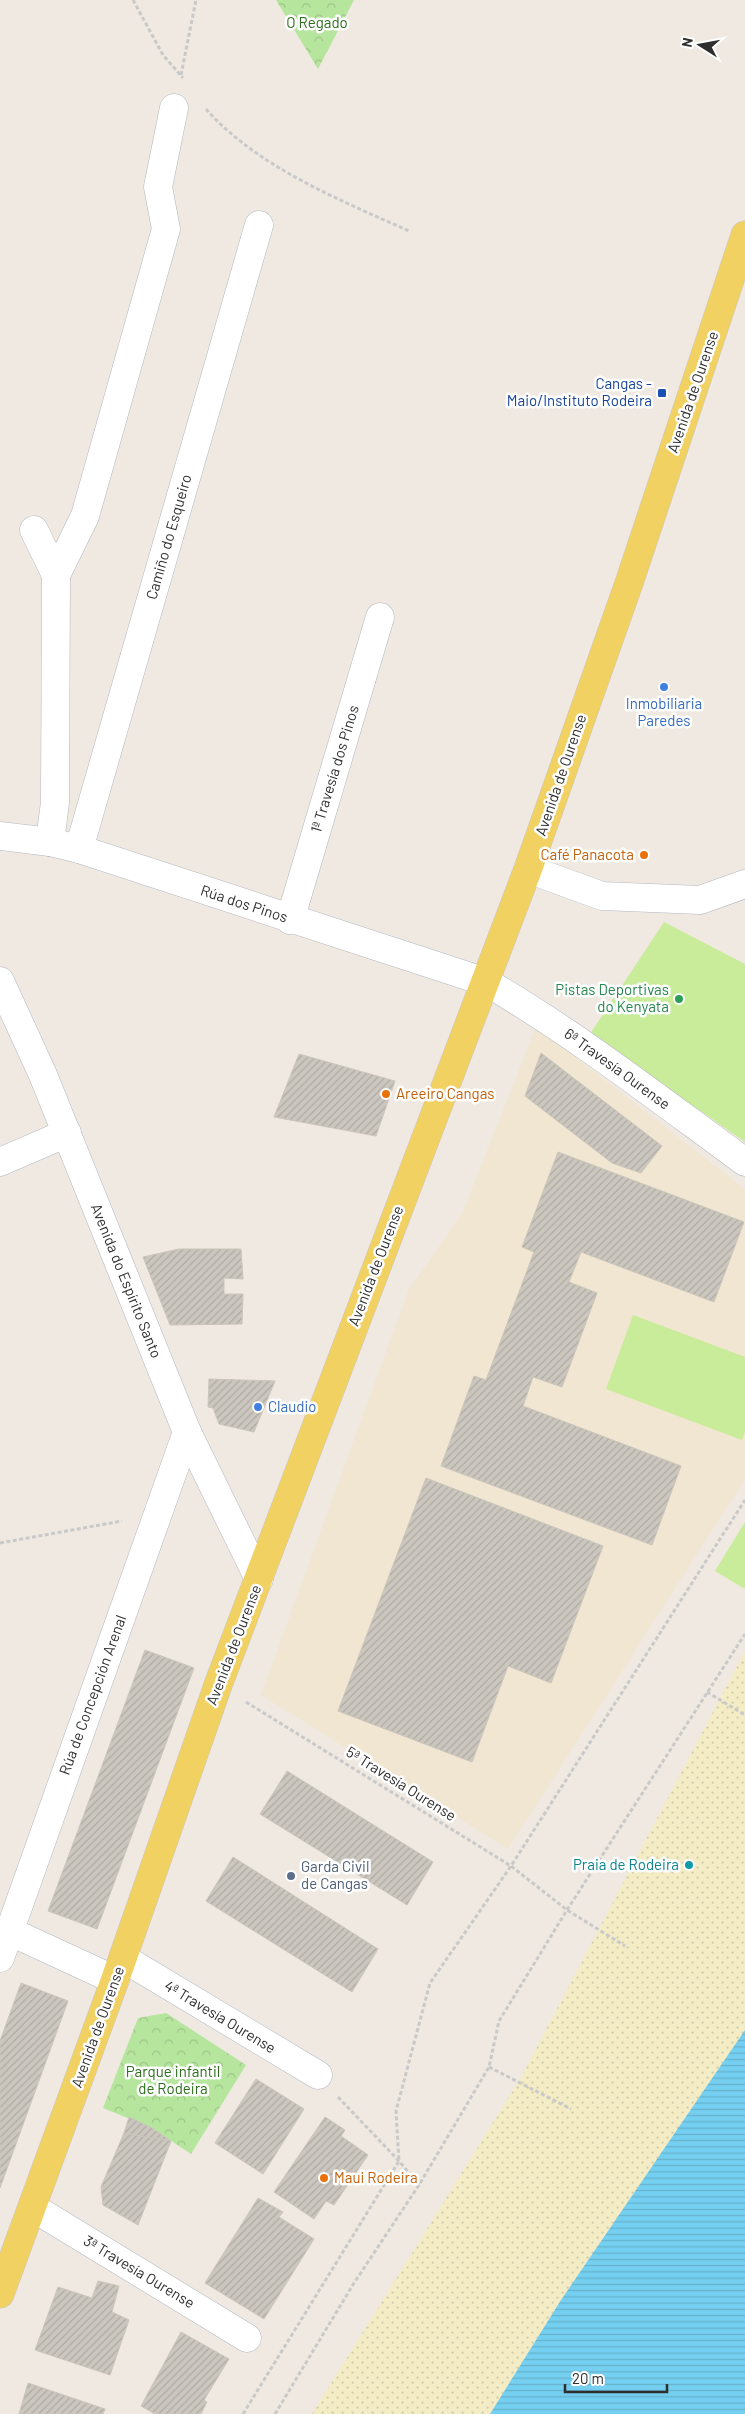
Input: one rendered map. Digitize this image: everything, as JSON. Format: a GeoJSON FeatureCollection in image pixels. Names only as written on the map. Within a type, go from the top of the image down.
{"type":"FeatureCollection","features":[{"type":"Feature","properties":{"kind":"main road","name":"Avenida de Ourense"},"geometry":{"type":"LineString","coordinates":[[0,2294],[119,1969],[218,1685],[319,1414],[528,869],[632,574],[745,235]]}},
{"type":"Feature","properties":{"kind":"street"},"geometry":{"type":"LineString","coordinates":[[50,842],[55,802],[56,575],[84,516],[166,229],[158,187],[174,108]]}},
{"type":"Feature","properties":{"kind":"street","name":"Camiño do Esqueiro"},"geometry":{"type":"LineString","coordinates":[[78,849],[259,225]]}},
{"type":"Feature","properties":{"kind":"street"},"geometry":{"type":"LineString","coordinates":[[34,530],[56,575]]}},
{"type":"Feature","properties":{"kind":"street","name":"1ª Travesía dos Pinos"},"geometry":{"type":"LineString","coordinates":[[290,920],[380,617]]}},
{"type":"Feature","properties":{"kind":"street","name":"Rúa dos Pinos"},"geometry":{"type":"LineString","coordinates":[[0,836],[50,842],[78,849],[290,920],[486,982]]}},
{"type":"Feature","properties":{"kind":"street"},"geometry":{"type":"LineString","coordinates":[[528,869],[602,896],[700,900],[745,884]]}},
{"type":"Feature","properties":{"kind":"street","name":"Avenida do Espírito Santo"},"geometry":{"type":"LineString","coordinates":[[0,981],[44,1075],[187,1432],[259,1579]]}},
{"type":"Feature","properties":{"kind":"street","name":"6ª Travesía Ourense"},"geometry":{"type":"LineString","coordinates":[[486,982],[524,1004],[600,1055],[745,1162]]}},
{"type":"Feature","properties":{"kind":"street"},"geometry":{"type":"LineString","coordinates":[[0,1162],[67,1133]]}},
{"type":"Feature","properties":{"kind":"street","name":"Rúa de Concepción Arenal"},"geometry":{"type":"LineString","coordinates":[[0,1958],[187,1432]]}},
{"type":"Feature","properties":{"kind":"street","name":"4ª Travesía Ourense"},"geometry":{"type":"LineString","coordinates":[[10,1931],[119,1969],[318,2076]]}},
{"type":"Feature","properties":{"kind":"street","name":"3ª Travesía Ourense"},"geometry":{"type":"LineString","coordinates":[[32,2207],[247,2338]]}},
{"type":"Feature","properties":{"kind":"path"},"geometry":{"type":"LineString","coordinates":[[133,0],[164,56],[186,82]]}},
{"type":"Feature","properties":{"kind":"path"},"geometry":{"type":"LineString","coordinates":[[174,108],[196,0]]}},
{"type":"Feature","properties":{"kind":"path"},"geometry":{"type":"LineString","coordinates":[[201,103],[218,122],[253,152],[364,211],[409,231]]}},
{"type":"Feature","properties":{"kind":"path"},"geometry":{"type":"LineString","coordinates":[[243,2414],[400,2161],[396,2111],[430,1983],[511,1866],[745,1500]]}},
{"type":"Feature","properties":{"kind":"path"},"geometry":{"type":"LineString","coordinates":[[0,1543],[158,1514]]}},
{"type":"Feature","properties":{"kind":"path"},"geometry":{"type":"LineString","coordinates":[[275,2414],[354,2283],[419,2185],[489,2067],[500,2022],[567,1910],[745,1634]]}},
{"type":"Feature","properties":{"kind":"path","name":"5ª Travesía Ourense"},"geometry":{"type":"LineString","coordinates":[[218,1685],[511,1866],[567,1910],[625,1946]]}},
{"type":"Feature","properties":{"kind":"path"},"geometry":{"type":"LineString","coordinates":[[707,1692],[745,1716]]}},
{"type":"Feature","properties":{"kind":"path"},"geometry":{"type":"LineString","coordinates":[[489,2067],[571,2109]]}},
{"type":"Feature","properties":{"kind":"path"},"geometry":{"type":"LineString","coordinates":[[318,2076],[400,2161],[419,2185]]}},
{"type":"Feature","properties":{"kind":"shaded area"},"geometry":{"type":"Polygon","coordinates":[[[536,1027],[745,1189],[745,1479],[508,1849],[261,1695],[409,1289],[462,1214],[536,1027]]]}},
{"type":"Feature","properties":{"kind":"green space","name":"O Regado"},"geometry":{"type":"Polygon","coordinates":[[[276,0],[354,0],[318,69],[276,0]]]}},
{"type":"Feature","properties":{"kind":"green space","name":"Pistas Deportivas do Kenyata"},"geometry":{"type":"Polygon","coordinates":[[[664,922],[745,964],[745,1142],[590,1034],[664,922]]]}},
{"type":"Feature","properties":{"kind":"green space"},"geometry":{"type":"Polygon","coordinates":[[[633,1315],[745,1357],[745,1432],[742,1440],[606,1389],[633,1315]]]}},
{"type":"Feature","properties":{"kind":"green space"},"geometry":{"type":"Polygon","coordinates":[[[745,1522],[745,1589],[715,1571],[745,1522]]]}},
{"type":"Feature","properties":{"kind":"green space","name":"Parque infantil de Rodeira"},"geometry":{"type":"Polygon","coordinates":[[[166,2013],[246,2065],[191,2154],[152,2128],[103,2108],[138,2018],[166,2013]]]}},
{"type":"Feature","properties":{"kind":"sand","name":"Praia de Rodeira"},"geometry":{"type":"Polygon","coordinates":[[[745,1651],[745,2179],[591,2414],[312,2414],[520,2079],[745,1651]]]}},
{"type":"Feature","properties":{"kind":"water"},"geometry":{"type":"Polygon","coordinates":[[[745,2030],[745,2414],[490,2414],[561,2300],[745,2030]]]}},
{"type":"Feature","properties":{"kind":"building"},"geometry":{"type":"Polygon","coordinates":[[[541,1053],[662,1146],[641,1173],[612,1163],[525,1096],[541,1053]]]}},
{"type":"Feature","properties":{"kind":"building"},"geometry":{"type":"Polygon","coordinates":[[[299,1054],[395,1081],[376,1136],[274,1117],[299,1054]]]}},
{"type":"Feature","properties":{"kind":"building"},"geometry":{"type":"Polygon","coordinates":[[[558,1152],[744,1222],[714,1302],[581,1252],[569,1282],[597,1293],[562,1387],[533,1377],[523,1406],[681,1466],[652,1545],[441,1466],[474,1376],[486,1380],[534,1252],[522,1247],[558,1152]]]}},
{"type":"Feature","properties":{"kind":"building"},"geometry":{"type":"Polygon","coordinates":[[[179,1249],[241,1249],[243,1279],[224,1278],[224,1294],[243,1294],[242,1324],[170,1325],[143,1257],[179,1249]]]}},
{"type":"Feature","properties":{"kind":"building"},"geometry":{"type":"Polygon","coordinates":[[[209,1379],[275,1381],[254,1432],[219,1424],[213,1408],[208,1407],[209,1379]]]}},
{"type":"Feature","properties":{"kind":"building"},"geometry":{"type":"Polygon","coordinates":[[[426,1478],[603,1546],[551,1683],[508,1666],[472,1762],[338,1711],[426,1478]]]}},
{"type":"Feature","properties":{"kind":"building"},"geometry":{"type":"Polygon","coordinates":[[[145,1650],[194,1668],[97,1929],[48,1911],[145,1650]]]}},
{"type":"Feature","properties":{"kind":"building"},"geometry":{"type":"Polygon","coordinates":[[[287,1771],[433,1862],[407,1905],[260,1814],[287,1771]]]}},
{"type":"Feature","properties":{"kind":"building"},"geometry":{"type":"Polygon","coordinates":[[[233,1857],[378,1949],[352,1992],[206,1901],[233,1857]]]}},
{"type":"Feature","properties":{"kind":"building"},"geometry":{"type":"Polygon","coordinates":[[[21,1983],[68,2001],[0,2188],[0,2041],[21,1983]]]}},
{"type":"Feature","properties":{"kind":"building"},"geometry":{"type":"Polygon","coordinates":[[[256,2079],[304,2109],[263,2174],[215,2143],[256,2079]]]}},
{"type":"Feature","properties":{"kind":"building"},"geometry":{"type":"Polygon","coordinates":[[[129,2117],[152,2128],[171,2141],[124,2133],[129,2117]]]}},
{"type":"Feature","properties":{"kind":"building"},"geometry":{"type":"Polygon","coordinates":[[[325,2117],[345,2130],[341,2136],[368,2155],[334,2205],[326,2201],[314,2219],[274,2192],[325,2117]]]}},
{"type":"Feature","properties":{"kind":"building"},"geometry":{"type":"Polygon","coordinates":[[[124,2133],[171,2141],[138,2225],[103,2205],[101,2187],[124,2133]]]}},
{"type":"Feature","properties":{"kind":"building"},"geometry":{"type":"Polygon","coordinates":[[[258,2198],[283,2212],[279,2217],[314,2239],[264,2319],[205,2283],[258,2198]]]}},
{"type":"Feature","properties":{"kind":"building"},"geometry":{"type":"Polygon","coordinates":[[[98,2281],[119,2286],[112,2312],[129,2320],[110,2375],[35,2350],[58,2287],[92,2298],[98,2281]]]}},
{"type":"Feature","properties":{"kind":"building"},"geometry":{"type":"Polygon","coordinates":[[[181,2332],[229,2359],[204,2400],[207,2402],[201,2414],[155,2414],[141,2406],[181,2332]]]}},
{"type":"Feature","properties":{"kind":"building"},"geometry":{"type":"Polygon","coordinates":[[[28,2383],[105,2409],[103,2414],[19,2414],[28,2383]]]}},
{"type":"Feature","properties":{"kind":"place","name":"Cangas - Maio/Instituto Rodeira"},"geometry":{"type":"Point","coordinates":[662,393]}},
{"type":"Feature","properties":{"kind":"place","name":"Inmobiliaria Paredes"},"geometry":{"type":"Point","coordinates":[664,687]}},
{"type":"Feature","properties":{"kind":"place","name":"Café Panacota"},"geometry":{"type":"Point","coordinates":[644,855]}},
{"type":"Feature","properties":{"kind":"place","name":"Pistas Deportivas do Kenyata"},"geometry":{"type":"Point","coordinates":[679,999]}},
{"type":"Feature","properties":{"kind":"place","name":"Areeiro Cangas"},"geometry":{"type":"Point","coordinates":[386,1094]}},
{"type":"Feature","properties":{"kind":"place","name":"Claudio"},"geometry":{"type":"Point","coordinates":[258,1407]}},
{"type":"Feature","properties":{"kind":"place","name":"Praia de Rodeira"},"geometry":{"type":"Point","coordinates":[689,1865]}},
{"type":"Feature","properties":{"kind":"place","name":"Garda Civil de Cangas"},"geometry":{"type":"Point","coordinates":[291,1876]}},
{"type":"Feature","properties":{"kind":"place","name":"Maui Rodeira"},"geometry":{"type":"Point","coordinates":[324,2178]}}]}
